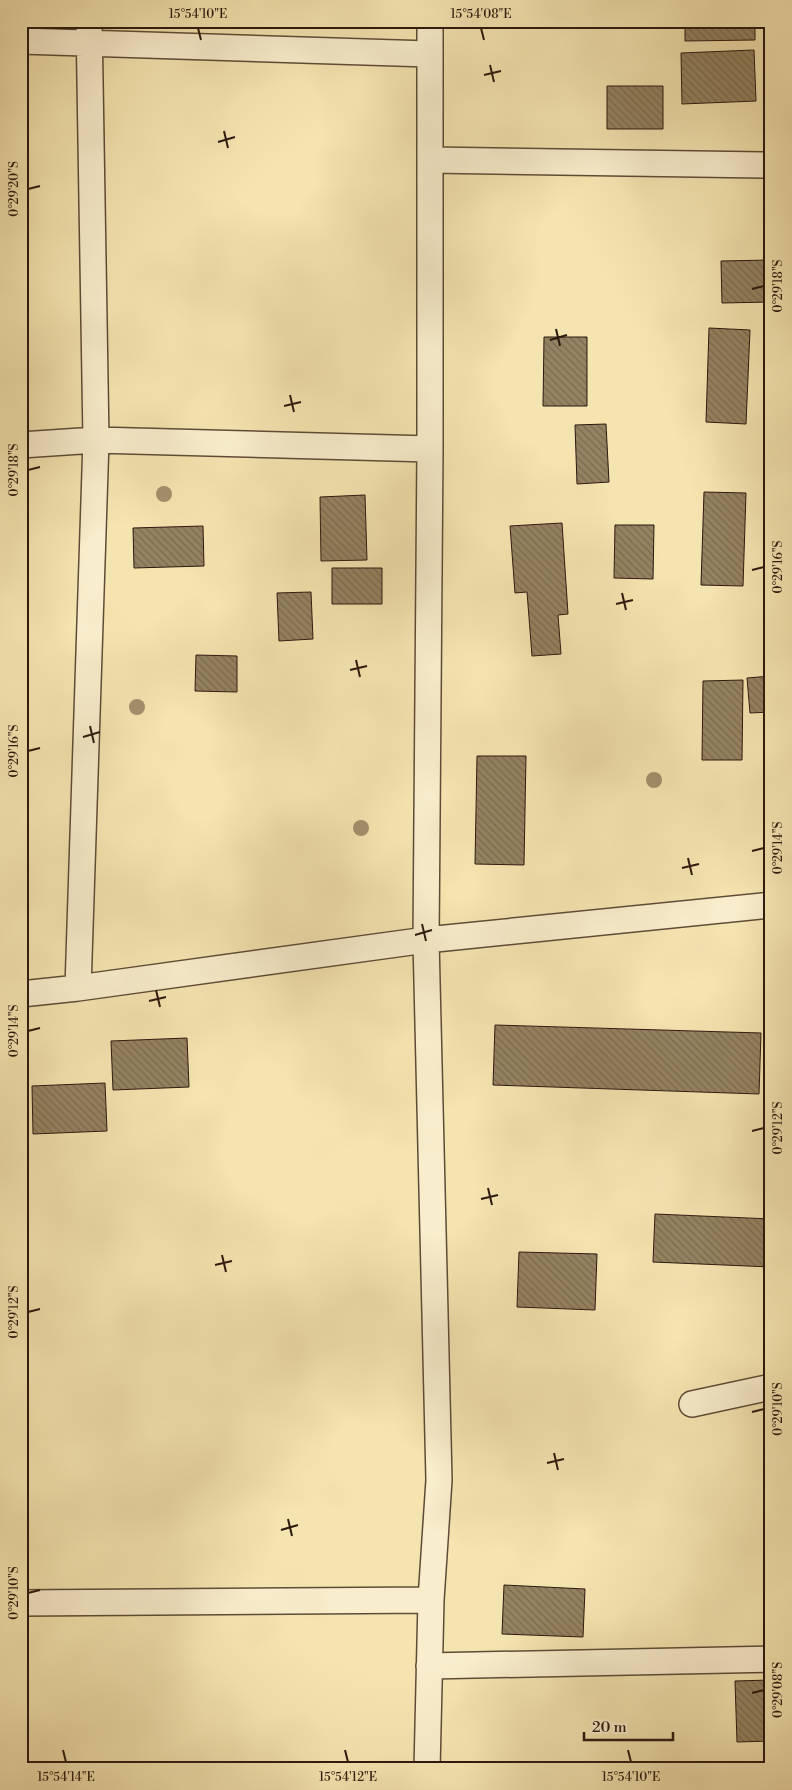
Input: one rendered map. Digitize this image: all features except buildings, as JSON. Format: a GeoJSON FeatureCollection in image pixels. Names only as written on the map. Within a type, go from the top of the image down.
{"type":"FeatureCollection","features":[{"type":"Feature","properties":{"kind":"street"},"geometry":{"type":"LineString","coordinates":[[427,1769],[431,1600],[439,1480],[426,940],[430,449],[430,21]]}},
{"type":"Feature","properties":{"kind":"street"},"geometry":{"type":"LineString","coordinates":[[21,41],[89,32],[429,54]]}},
{"type":"Feature","properties":{"kind":"street"},"geometry":{"type":"LineString","coordinates":[[78,988],[96,440],[89,32]]}},
{"type":"Feature","properties":{"kind":"street"},"geometry":{"type":"LineString","coordinates":[[430,160],[771,165]]}},
{"type":"Feature","properties":{"kind":"street"},"geometry":{"type":"LineString","coordinates":[[21,445],[96,440],[430,449]]}},
{"type":"Feature","properties":{"kind":"street"},"geometry":{"type":"LineString","coordinates":[[21,994],[78,988],[426,940],[771,905]]}},
{"type":"Feature","properties":{"kind":"street"},"geometry":{"type":"LineString","coordinates":[[692,1404],[771,1387]]}},
{"type":"Feature","properties":{"kind":"street"},"geometry":{"type":"LineString","coordinates":[[21,1603],[431,1600]]}},
{"type":"Feature","properties":{"kind":"street"},"geometry":{"type":"LineString","coordinates":[[429,1666],[771,1659]]}}]}
